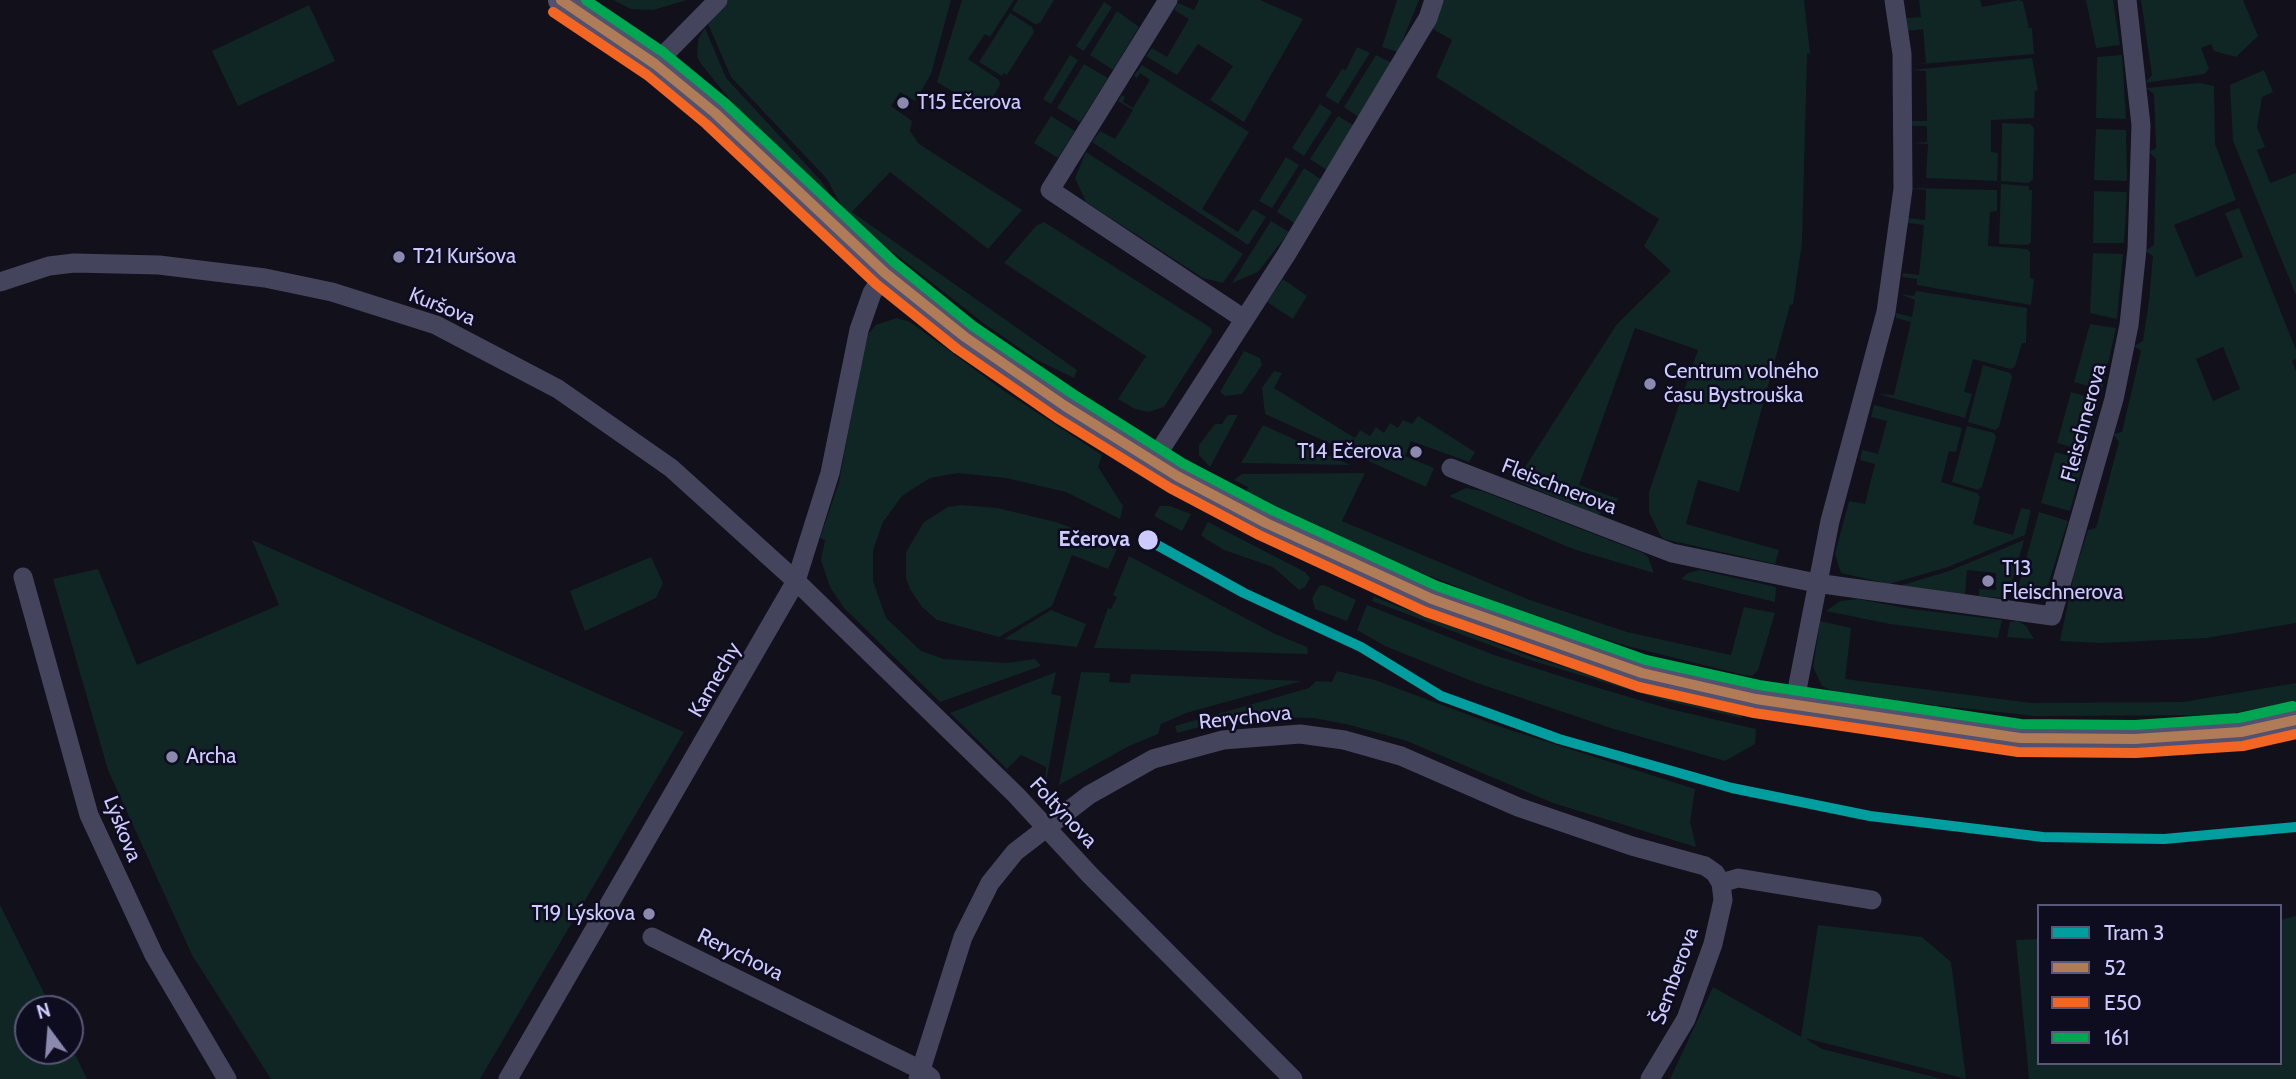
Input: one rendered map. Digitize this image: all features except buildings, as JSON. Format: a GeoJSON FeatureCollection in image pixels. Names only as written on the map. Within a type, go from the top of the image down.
{"type":"FeatureCollection","features":[{"type":"Feature","properties":{"kind":"street"},"geometry":{"type":"LineString","coordinates":[[561,0],[655,64],[715,113],[886,273],[965,337],[1065,406],[1153,461],[1266,523],[1432,599],[1642,673],[1794,705],[2020,738],[2135,739],[2241,732],[2296,720]]}},
{"type":"Feature","properties":{"kind":"street"},"geometry":{"type":"LineString","coordinates":[[655,64],[718,0]]}},
{"type":"Feature","properties":{"kind":"street"},"geometry":{"type":"LineString","coordinates":[[1168,0],[1050,190],[1244,319]]}},
{"type":"Feature","properties":{"kind":"street"},"geometry":{"type":"LineString","coordinates":[[1794,705],[1816,583],[1886,312],[1903,189],[1902,62],[1894,0]]}},
{"type":"Feature","properties":{"kind":"street","name":"Fleischnerova"},"geometry":{"type":"LineString","coordinates":[[1451,468],[1672,553],[1816,583],[2052,617],[2114,399],[2129,326],[2137,249],[2141,125],[2127,0]]}},
{"type":"Feature","properties":{"kind":"street"},"geometry":{"type":"LineString","coordinates":[[1153,461],[1286,256],[1431,9]]}},
{"type":"Feature","properties":{"kind":"street","name":"Kuršova"},"geometry":{"type":"LineString","coordinates":[[0,282],[49,266],[74,262],[159,265],[265,278],[332,292],[436,325],[558,389],[671,468],[796,581]]}},
{"type":"Feature","properties":{"kind":"street","name":"Kamechy"},"geometry":{"type":"LineString","coordinates":[[508,1079],[620,890],[796,581],[830,473],[859,330],[872,293],[886,273]]}},
{"type":"Feature","properties":{"kind":"street","name":"Lýskova"},"geometry":{"type":"LineString","coordinates":[[23,577],[89,815],[154,955],[227,1079]]}},
{"type":"Feature","properties":{"kind":"street","name":"Foltýnova"},"geometry":{"type":"LineString","coordinates":[[796,581],[1046,826],[1090,875],[1293,1079]]}},
{"type":"Feature","properties":{"kind":"street","name":"Rerychova"},"geometry":{"type":"LineString","coordinates":[[652,937],[924,1076],[963,937],[985,893],[1015,852],[1046,826],[1122,775],[1172,752],[1249,736],[1300,734],[1344,740],[1401,756],[1562,823],[1705,866],[1716,873],[1721,883]]}},
{"type":"Feature","properties":{"kind":"street"},"geometry":{"type":"LineString","coordinates":[[1721,883],[1738,878],[1872,900]]}},
{"type":"Feature","properties":{"kind":"street","name":"Šemberova"},"geometry":{"type":"LineString","coordinates":[[1650,1079],[1675,1042],[1697,993],[1720,916],[1721,883]]}},
{"type":"Feature","properties":{"kind":"green space"},"geometry":{"type":"Polygon","coordinates":[[[613,0],[687,0],[653,10],[631,9],[613,0]]]}},
{"type":"Feature","properties":{"kind":"green space"},"geometry":{"type":"Polygon","coordinates":[[[727,0],[951,0],[931,74],[915,101],[900,92],[891,106],[912,121],[910,131],[919,144],[1022,210],[988,249],[890,172],[852,212],[1077,370],[1074,378],[1037,360],[986,325],[890,250],[843,209],[827,179],[731,77],[708,24],[727,0]]]}},
{"type":"Feature","properties":{"kind":"green space"},"geometry":{"type":"Polygon","coordinates":[[[962,0],[1014,0],[990,37],[985,34],[968,59],[999,80],[1000,85],[984,111],[937,82],[962,0]]]}},
{"type":"Feature","properties":{"kind":"green space"},"geometry":{"type":"Polygon","coordinates":[[[1018,0],[1054,0],[1040,23],[1035,24],[1012,10],[1018,0]]]}},
{"type":"Feature","properties":{"kind":"green space"},"geometry":{"type":"Polygon","coordinates":[[[1199,0],[1260,0],[1303,19],[1244,122],[1210,100],[1233,66],[1198,44],[1177,75],[1146,56],[1152,48],[1167,57],[1189,19],[1174,10],[1178,3],[1194,10],[1199,0]]]}},
{"type":"Feature","properties":{"kind":"green space"},"geometry":{"type":"Polygon","coordinates":[[[1397,0],[1419,0],[1398,52],[1382,47],[1397,0]]]}},
{"type":"Feature","properties":{"kind":"green space"},"geometry":{"type":"Polygon","coordinates":[[[1441,0],[1804,0],[1810,53],[1807,54],[1802,243],[1793,304],[1790,305],[1739,492],[1698,480],[1686,524],[1779,550],[1775,564],[1664,539],[1660,535],[1649,512],[1649,492],[1698,350],[1635,328],[1579,485],[1619,499],[1598,515],[1516,481],[1617,324],[1671,271],[1644,246],[1659,219],[1436,77],[1452,40],[1431,28],[1441,0]]]}},
{"type":"Feature","properties":{"kind":"green space"},"geometry":{"type":"Polygon","coordinates":[[[1919,0],[1980,0],[1982,7],[2019,0],[2023,2],[2029,28],[2032,28],[2034,54],[1910,65],[1926,63],[1923,29],[1907,31],[1906,18],[1921,17],[1919,0]]]}},
{"type":"Feature","properties":{"kind":"green space"},"geometry":{"type":"Polygon","coordinates":[[[2086,0],[2113,0],[2120,45],[2096,48],[2086,0]]]}},
{"type":"Feature","properties":{"kind":"green space"},"geometry":{"type":"Polygon","coordinates":[[[2141,0],[2243,0],[2258,36],[2236,57],[2214,51],[2211,44],[2201,48],[2209,69],[2204,74],[2145,83],[2152,75],[2141,0]]]}},
{"type":"Feature","properties":{"kind":"green space"},"geometry":{"type":"Polygon","coordinates":[[[1104,2],[1112,7],[1084,51],[1076,46],[1104,2]]]}},
{"type":"Feature","properties":{"kind":"green space"},"geometry":{"type":"Polygon","coordinates":[[[309,5],[335,61],[238,106],[212,51],[309,5]]]}},
{"type":"Feature","properties":{"kind":"green space"},"geometry":{"type":"Polygon","coordinates":[[[1117,11],[1139,27],[1113,70],[1090,55],[1117,11]]]}},
{"type":"Feature","properties":{"kind":"green space"},"geometry":{"type":"Polygon","coordinates":[[[1010,13],[1032,27],[1034,32],[1007,75],[1004,73],[1002,76],[979,62],[1010,13]]]}},
{"type":"Feature","properties":{"kind":"green space"},"geometry":{"type":"Polygon","coordinates":[[[705,28],[726,78],[823,183],[839,210],[755,130],[701,64],[697,56],[698,39],[705,28]]]}},
{"type":"Feature","properties":{"kind":"green space"},"geometry":{"type":"Polygon","coordinates":[[[1357,47],[1370,53],[1338,104],[1325,96],[1342,69],[1346,70],[1357,47]]]}},
{"type":"Feature","properties":{"kind":"green space"},"geometry":{"type":"Polygon","coordinates":[[[1070,55],[1078,60],[1051,104],[1043,99],[1070,55]]]}},
{"type":"Feature","properties":{"kind":"green space"},"geometry":{"type":"Polygon","coordinates":[[[1376,55],[1392,63],[1360,118],[1344,107],[1376,55]]]}},
{"type":"Feature","properties":{"kind":"green space"},"geometry":{"type":"Polygon","coordinates":[[[2122,55],[2126,119],[2096,118],[2097,57],[2122,55]]]}},
{"type":"Feature","properties":{"kind":"green space"},"geometry":{"type":"Polygon","coordinates":[[[2032,58],[2038,90],[2035,91],[2034,118],[1991,120],[1991,152],[1998,153],[1997,181],[1926,178],[1928,144],[1911,143],[1927,142],[1927,126],[1911,126],[1911,121],[1927,121],[1926,71],[1911,70],[2032,58]]]}},
{"type":"Feature","properties":{"kind":"green space"},"geometry":{"type":"Polygon","coordinates":[[[1084,64],[1108,78],[1080,122],[1057,108],[1084,64]]]}},
{"type":"Feature","properties":{"kind":"green space"},"geometry":{"type":"Polygon","coordinates":[[[1142,65],[1249,132],[1202,209],[1238,232],[1253,209],[1266,217],[1248,245],[1092,142],[1100,131],[1115,139],[1133,110],[1118,101],[1122,95],[1125,97],[1123,102],[1133,108],[1150,80],[1140,73],[1137,78],[1134,76],[1142,65]]]}},
{"type":"Feature","properties":{"kind":"green space"},"geometry":{"type":"Polygon","coordinates":[[[2264,70],[2273,92],[2262,97],[2257,127],[2265,147],[2257,150],[2270,183],[2296,173],[2296,295],[2233,141],[2230,85],[2264,70]]]}},
{"type":"Feature","properties":{"kind":"green space"},"geometry":{"type":"Polygon","coordinates":[[[2200,83],[2214,86],[2215,144],[2236,200],[2174,225],[2196,277],[2243,257],[2225,213],[2239,208],[2296,350],[2296,359],[2292,361],[2296,371],[2296,623],[2206,638],[2100,643],[2060,641],[2074,574],[2088,530],[2096,528],[2119,442],[2113,434],[2122,432],[2141,351],[2134,346],[2143,341],[2153,256],[2145,251],[2154,245],[2156,159],[2149,152],[2156,148],[2154,94],[2146,88],[2200,83]],[[2223,347],[2196,359],[2213,401],[2240,389],[2223,347]]]}},
{"type":"Feature","properties":{"kind":"green space"},"geometry":{"type":"Polygon","coordinates":[[[1320,104],[1332,112],[1304,156],[1292,148],[1320,104]]]}},
{"type":"Feature","properties":{"kind":"green space"},"geometry":{"type":"Polygon","coordinates":[[[1051,116],[1075,131],[1058,158],[1034,143],[1051,116]]]}},
{"type":"Feature","properties":{"kind":"green space"},"geometry":{"type":"Polygon","coordinates":[[[1338,116],[1355,126],[1328,171],[1310,159],[1338,116]]]}},
{"type":"Feature","properties":{"kind":"green space"},"geometry":{"type":"Polygon","coordinates":[[[2002,123],[2030,124],[2034,128],[2033,179],[2029,183],[2001,181],[2002,123]]]}},
{"type":"Feature","properties":{"kind":"green space"},"geometry":{"type":"Polygon","coordinates":[[[2096,129],[2126,130],[2127,181],[2094,180],[2096,129]]]}},
{"type":"Feature","properties":{"kind":"green space"},"geometry":{"type":"Polygon","coordinates":[[[1086,152],[1243,254],[1223,283],[1203,278],[1086,202],[1075,178],[1086,152]]]}},
{"type":"Feature","properties":{"kind":"green space"},"geometry":{"type":"Polygon","coordinates":[[[1286,157],[1299,165],[1272,208],[1259,201],[1286,157]]]}},
{"type":"Feature","properties":{"kind":"green space"},"geometry":{"type":"Polygon","coordinates":[[[1304,168],[1322,180],[1294,223],[1277,212],[1304,168]]]}},
{"type":"Feature","properties":{"kind":"green space"},"geometry":{"type":"Polygon","coordinates":[[[2001,184],[2029,186],[2029,190],[2032,190],[2031,242],[2028,245],[1999,244],[2001,184]]]}},
{"type":"Feature","properties":{"kind":"green space"},"geometry":{"type":"Polygon","coordinates":[[[1910,188],[1997,190],[1997,211],[1990,212],[1988,246],[2027,249],[2030,252],[2030,278],[2034,279],[2031,305],[1917,285],[1917,279],[1902,277],[1903,273],[1919,275],[1924,225],[1908,223],[1908,218],[1925,220],[1926,190],[1910,188]]]}},
{"type":"Feature","properties":{"kind":"green space"},"geometry":{"type":"Polygon","coordinates":[[[2094,191],[2127,192],[2124,243],[2093,243],[2094,191]]]}},
{"type":"Feature","properties":{"kind":"green space"},"geometry":{"type":"Polygon","coordinates":[[[1271,221],[1289,232],[1258,272],[1232,283],[1271,221]]]}},
{"type":"Feature","properties":{"kind":"green space"},"geometry":{"type":"Polygon","coordinates":[[[1044,222],[1211,328],[1212,332],[1164,407],[1148,412],[1135,409],[1118,399],[1146,356],[1004,263],[1036,226],[1044,222]]]}},
{"type":"Feature","properties":{"kind":"green space"},"geometry":{"type":"Polygon","coordinates":[[[2093,253],[2123,254],[2117,319],[2090,313],[2093,253]]]}},
{"type":"Feature","properties":{"kind":"green space"},"geometry":{"type":"Polygon","coordinates":[[[1283,279],[1307,296],[1293,319],[1267,302],[1283,279]]]}},
{"type":"Feature","properties":{"kind":"green space"},"geometry":{"type":"Polygon","coordinates":[[[1916,291],[2027,308],[2026,343],[2022,343],[2015,366],[2011,369],[1973,359],[1964,392],[1972,394],[1965,418],[1878,394],[1894,395],[1911,322],[1896,318],[1896,313],[1912,317],[1915,300],[1900,294],[1914,296],[1916,291]]]}},
{"type":"Feature","properties":{"kind":"green space"},"geometry":{"type":"Polygon","coordinates":[[[897,318],[910,322],[1004,391],[1102,455],[1098,467],[1123,506],[1120,519],[1066,492],[1006,478],[958,473],[930,478],[902,496],[883,522],[873,550],[873,581],[886,618],[921,651],[944,659],[1007,663],[1035,659],[1041,666],[940,702],[844,608],[830,587],[821,560],[825,540],[820,538],[839,482],[866,336],[876,325],[897,318]]]}},
{"type":"Feature","properties":{"kind":"green space"},"geometry":{"type":"Polygon","coordinates":[[[2090,324],[2116,328],[2102,390],[2074,382],[2090,324]]]}},
{"type":"Feature","properties":{"kind":"green space"},"geometry":{"type":"Polygon","coordinates":[[[1244,351],[1260,358],[1262,365],[1242,394],[1225,396],[1220,392],[1244,351]]]}},
{"type":"Feature","properties":{"kind":"green space"},"geometry":{"type":"Polygon","coordinates":[[[1983,365],[2010,373],[2012,377],[1999,427],[1995,430],[1968,422],[1983,365]]]}},
{"type":"Feature","properties":{"kind":"green space"},"geometry":{"type":"Polygon","coordinates":[[[1274,371],[1282,373],[1274,388],[1355,438],[1360,430],[1370,436],[1376,427],[1384,433],[1390,423],[1398,428],[1403,420],[1412,424],[1418,416],[1475,452],[1469,462],[1411,441],[1405,456],[1434,468],[1426,487],[1265,414],[1262,388],[1274,371]]]}},
{"type":"Feature","properties":{"kind":"green space"},"geometry":{"type":"Polygon","coordinates":[[[2071,392],[2099,400],[2086,451],[2057,443],[2071,392]]]}},
{"type":"Feature","properties":{"kind":"green space"},"geometry":{"type":"Polygon","coordinates":[[[1874,405],[1962,428],[1956,452],[1949,451],[1941,482],[1977,493],[1980,497],[1973,524],[2013,535],[2021,508],[2031,510],[2025,535],[1948,567],[1889,584],[1841,573],[1835,554],[1849,501],[1865,504],[1875,464],[1860,460],[1862,450],[1878,454],[1887,421],[1871,417],[1874,405]]]}},
{"type":"Feature","properties":{"kind":"green space"},"geometry":{"type":"Polygon","coordinates":[[[1228,415],[1238,415],[1210,467],[1199,455],[1199,445],[1215,424],[1222,424],[1228,415]]]}},
{"type":"Feature","properties":{"kind":"green space"},"geometry":{"type":"Polygon","coordinates":[[[1263,425],[1350,465],[1241,463],[1263,425]]]}},
{"type":"Feature","properties":{"kind":"green space"},"geometry":{"type":"Polygon","coordinates":[[[1967,426],[1994,433],[1996,437],[1982,487],[1978,490],[1952,482],[1967,426]]]}},
{"type":"Feature","properties":{"kind":"green space"},"geometry":{"type":"Polygon","coordinates":[[[2055,452],[2084,460],[2070,511],[2041,503],[2055,452]]]}},
{"type":"Feature","properties":{"kind":"green space"},"geometry":{"type":"Polygon","coordinates":[[[1365,473],[1342,521],[1527,599],[1627,632],[1731,655],[1744,607],[1775,613],[1758,670],[1752,676],[1744,675],[1627,646],[1539,618],[1388,560],[1246,493],[1248,487],[1234,480],[1242,474],[1365,473]]]}},
{"type":"Feature","properties":{"kind":"green space"},"geometry":{"type":"Polygon","coordinates":[[[1466,488],[1482,491],[1643,553],[1648,557],[1654,573],[1573,549],[1449,496],[1466,488]]]}},
{"type":"Feature","properties":{"kind":"green space"},"geometry":{"type":"Polygon","coordinates":[[[961,505],[997,508],[1056,522],[1091,535],[1117,549],[1108,569],[1072,555],[1052,606],[999,637],[937,620],[922,607],[910,589],[906,578],[906,552],[924,522],[948,507],[961,505]]]}},
{"type":"Feature","properties":{"kind":"green space"},"geometry":{"type":"Polygon","coordinates":[[[1160,506],[1170,506],[1191,514],[1182,531],[1154,516],[1160,506]]]}},
{"type":"Feature","properties":{"kind":"green space"},"geometry":{"type":"Polygon","coordinates":[[[2039,512],[2068,521],[2048,585],[2035,595],[2015,599],[2039,512]]]}},
{"type":"Feature","properties":{"kind":"green space"},"geometry":{"type":"Polygon","coordinates":[[[1208,522],[1305,572],[1310,578],[1305,587],[1299,590],[1273,567],[1224,550],[1206,539],[1201,535],[1208,522]]]}},
{"type":"Feature","properties":{"kind":"green space"},"geometry":{"type":"Polygon","coordinates":[[[252,540],[684,732],[480,1079],[271,1079],[192,955],[108,770],[53,579],[98,569],[137,665],[279,605],[252,540]]]}},
{"type":"Feature","properties":{"kind":"green space"},"geometry":{"type":"Polygon","coordinates":[[[2024,540],[2008,596],[2004,598],[1979,596],[1979,589],[1996,590],[1996,573],[1967,570],[1965,595],[1899,586],[1949,571],[2024,540]]]}},
{"type":"Feature","properties":{"kind":"green space"},"geometry":{"type":"Polygon","coordinates":[[[1129,556],[1275,634],[1307,647],[1308,654],[1094,648],[1108,608],[1111,609],[1117,597],[1113,595],[1129,556]]]}},
{"type":"Feature","properties":{"kind":"green space"},"geometry":{"type":"Polygon","coordinates":[[[651,557],[663,583],[656,598],[585,631],[570,591],[651,557]]]}},
{"type":"Feature","properties":{"kind":"green space"},"geometry":{"type":"Polygon","coordinates":[[[1700,570],[1776,587],[1775,602],[1681,579],[1688,573],[1700,570]]]}},
{"type":"Feature","properties":{"kind":"green space"},"geometry":{"type":"Polygon","coordinates":[[[1324,585],[1356,600],[1347,621],[1315,609],[1312,598],[1319,586],[1324,585]]]}},
{"type":"Feature","properties":{"kind":"green space"},"geometry":{"type":"Polygon","coordinates":[[[1374,597],[1532,657],[1664,697],[1742,715],[1741,718],[1663,700],[1530,660],[1372,601],[1374,597]]]}},
{"type":"Feature","properties":{"kind":"green space"},"geometry":{"type":"Polygon","coordinates":[[[1858,599],[1911,609],[2002,620],[1998,638],[1890,624],[1826,611],[1840,601],[1858,599]]]}},
{"type":"Feature","properties":{"kind":"green space"},"geometry":{"type":"Polygon","coordinates":[[[1367,605],[1494,655],[1670,709],[1756,729],[1755,744],[1725,761],[1614,729],[1474,682],[1385,646],[1357,630],[1367,605]]]}},
{"type":"Feature","properties":{"kind":"green space"},"geometry":{"type":"Polygon","coordinates":[[[1051,610],[1086,624],[1077,647],[1004,639],[1051,610]]]}},
{"type":"Feature","properties":{"kind":"green space"},"geometry":{"type":"Polygon","coordinates":[[[1820,621],[1851,628],[1845,679],[2031,703],[2183,702],[2296,683],[2296,701],[2224,715],[2035,716],[1842,695],[1822,686],[1813,667],[1820,621]]]}},
{"type":"Feature","properties":{"kind":"green space"},"geometry":{"type":"Polygon","coordinates":[[[2018,621],[2026,626],[2034,639],[2007,637],[2010,622],[2018,621]]]}},
{"type":"Feature","properties":{"kind":"green space"},"geometry":{"type":"Polygon","coordinates":[[[1337,671],[1375,680],[1501,727],[1695,789],[1690,822],[1696,847],[1553,803],[1407,741],[1350,725],[1314,718],[1276,717],[1207,725],[1177,733],[1175,726],[1309,688],[1316,681],[1332,682],[1337,671]]]}},
{"type":"Feature","properties":{"kind":"green space"},"geometry":{"type":"Polygon","coordinates":[[[1056,672],[1051,694],[1061,696],[1061,700],[1045,788],[1046,767],[1021,755],[1007,769],[950,713],[1056,672]]]}},
{"type":"Feature","properties":{"kind":"green space"},"geometry":{"type":"Polygon","coordinates":[[[1081,672],[1110,673],[1109,682],[1127,683],[1130,683],[1131,674],[1302,681],[1186,713],[1161,724],[1158,734],[1129,746],[1059,785],[1081,672]]]}},
{"type":"Feature","properties":{"kind":"green space"},"geometry":{"type":"Polygon","coordinates":[[[0,905],[45,995],[14,995],[14,1065],[80,1065],[87,1079],[0,1079],[0,905]]]}},
{"type":"Feature","properties":{"kind":"green space"},"geometry":{"type":"Polygon","coordinates":[[[2296,916],[2296,1079],[2029,1079],[2016,940],[2037,939],[2037,1065],[2282,1065],[2282,920],[2296,916]]]}},
{"type":"Feature","properties":{"kind":"green space"},"geometry":{"type":"Polygon","coordinates":[[[1818,925],[1922,937],[1951,962],[1966,1079],[1805,1038],[1822,1049],[1942,1079],[1670,1079],[1713,987],[1801,1037],[1818,925]]]}},
{"type":"Feature","properties":{"kind":"tram line","name":"3"},"geometry":{"type":"LineString","coordinates":[[1148,540],[1244,593],[1361,647],[1441,696],[1559,739],[1732,788],[1870,816],[2043,837],[2164,839],[2296,827]]}},
{"type":"Feature","properties":{"kind":"transit line","name":"52"},"geometry":{"type":"LineString","coordinates":[[561,0],[655,64],[715,113],[885,273],[965,337],[1065,406],[1177,476],[1266,523],[1432,599],[1642,673],[1756,699],[2020,738],[2135,739],[2241,732],[2296,720]]}},
{"type":"Feature","properties":{"kind":"transit line","name":"161"},"geometry":{"type":"LineString","coordinates":[[586,0],[663,52],[724,102],[894,262],[973,326],[1073,394],[1184,464],[1272,510],[1437,586],[1646,660],[1759,685],[2021,724],[2135,725],[2239,718],[2293,706]]}},
{"type":"Feature","properties":{"kind":"transit line","name":"E50"},"geometry":{"type":"LineString","coordinates":[[553,12],[647,75],[706,124],[876,284],[957,349],[1057,418],[1170,488],[1259,535],[1426,612],[1639,687],[1754,713],[2018,752],[2136,753],[2243,746],[2296,734]]}},
{"type":"Feature","properties":{"kind":"place","name":"T15 Ečerova"},"geometry":{"type":"Point","coordinates":[903,103]}},
{"type":"Feature","properties":{"kind":"place","name":"T21 Kuršova"},"geometry":{"type":"Point","coordinates":[399,257]}},
{"type":"Feature","properties":{"kind":"place","name":"Centrum volného času Bystrouška"},"geometry":{"type":"Point","coordinates":[1650,384]}},
{"type":"Feature","properties":{"kind":"place","name":"T14 Ečerova"},"geometry":{"type":"Point","coordinates":[1416,452]}},
{"type":"Feature","properties":{"kind":"place","name":"Ečerova"},"geometry":{"type":"Point","coordinates":[1148,540]}},
{"type":"Feature","properties":{"kind":"place","name":"T13 Fleischnerova"},"geometry":{"type":"Point","coordinates":[1988,581]}},
{"type":"Feature","properties":{"kind":"place","name":"Archa"},"geometry":{"type":"Point","coordinates":[172,757]}},
{"type":"Feature","properties":{"kind":"place","name":"T19 Lýskova"},"geometry":{"type":"Point","coordinates":[649,914]}}]}
